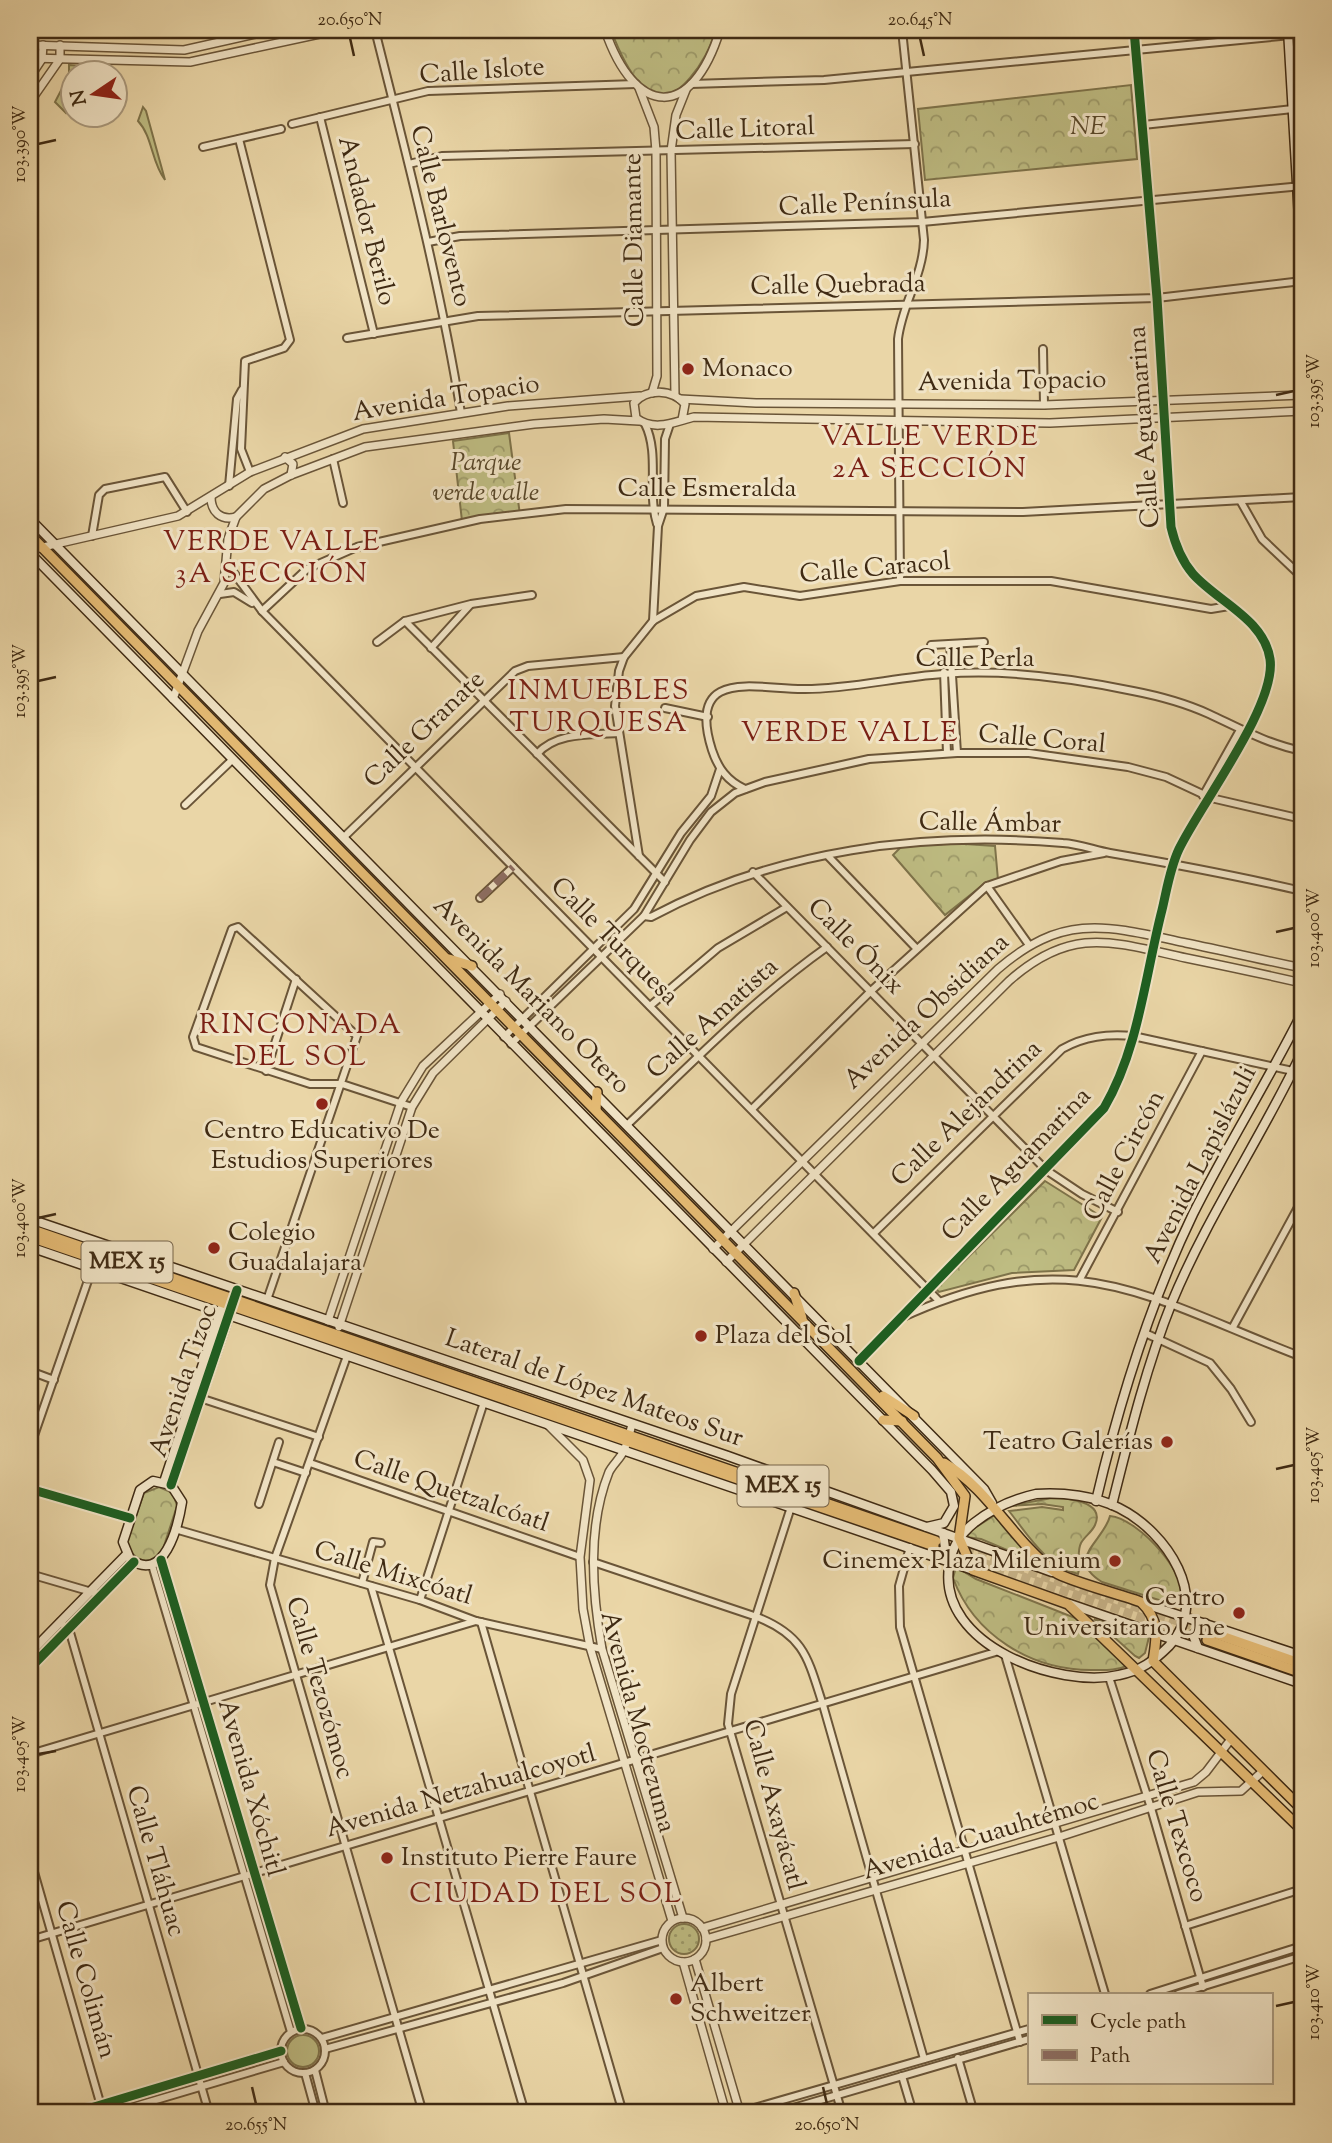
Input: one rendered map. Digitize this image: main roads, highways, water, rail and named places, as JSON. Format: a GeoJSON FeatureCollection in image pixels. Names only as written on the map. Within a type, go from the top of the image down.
{"type":"FeatureCollection","features":[{"type":"Feature","properties":{"kind":"main road"},"geometry":{"type":"LineString","coordinates":[[1288,33],[1297,108],[1302,269]]}},
{"type":"Feature","properties":{"kind":"main road","name":"Avenida Mariano Otero"},"geometry":{"type":"LineString","coordinates":[[30,519],[794,1293],[985,1489],[995,1508]]}},
{"type":"Feature","properties":{"kind":"main road","name":"Avenida Mariano Otero"},"geometry":{"type":"LineString","coordinates":[[30,535],[937,1458],[958,1485],[966,1502],[959,1538]]}},
{"type":"Feature","properties":{"kind":"main road","name":"Avenida Mariano Otero"},"geometry":{"type":"LineString","coordinates":[[30,552],[932,1471]]}},
{"type":"Feature","properties":{"kind":"main road"},"geometry":{"type":"LineString","coordinates":[[447,959],[472,966]]}},
{"type":"Feature","properties":{"kind":"main road","name":"Avenida Lapislázuli"},"geometry":{"type":"LineString","coordinates":[[1096,1501],[1113,1431],[1157,1297],[1193,1214],[1302,1013]]}},
{"type":"Feature","properties":{"kind":"main road","name":"Avenida Lapislázuli"},"geometry":{"type":"LineString","coordinates":[[1112,1506],[1172,1303],[1209,1223],[1298,1072],[1302,1052]]}},
{"type":"Feature","properties":{"kind":"main road"},"geometry":{"type":"LineString","coordinates":[[596,1110],[597,1092]]}},
{"type":"Feature","properties":{"kind":"main road","name":"Lateral de López Mateos Sur"},"geometry":{"type":"LineString","coordinates":[[30,1219],[228,1301]]}},
{"type":"Feature","properties":{"kind":"main road","name":"MEX 15"},"geometry":{"type":"LineString","coordinates":[[30,1229],[228,1301],[937,1544]]}},
{"type":"Feature","properties":{"kind":"main road","name":"MEX 15"},"geometry":{"type":"LineString","coordinates":[[30,1237],[228,1301]]}},
{"type":"Feature","properties":{"kind":"main road","name":"Lateral de López Mateos Sur"},"geometry":{"type":"LineString","coordinates":[[30,1247],[92,1269],[228,1301],[267,1300],[328,1321],[346,1356],[545,1422],[628,1437],[927,1527],[950,1561],[1302,1684]]}},
{"type":"Feature","properties":{"kind":"main road"},"geometry":{"type":"LineString","coordinates":[[794,1293],[802,1319]]}},
{"type":"Feature","properties":{"kind":"main road","name":"Avenida Tizoc"},"geometry":{"type":"LineString","coordinates":[[168,1483],[228,1301]]}},
{"type":"Feature","properties":{"kind":"main road","name":"Avenida Tizoc"},"geometry":{"type":"LineString","coordinates":[[168,1483],[200,1398],[201,1383]]}},
{"type":"Feature","properties":{"kind":"main road"},"geometry":{"type":"LineString","coordinates":[[869,1387],[914,1416]]}},
{"type":"Feature","properties":{"kind":"main road"},"geometry":{"type":"LineString","coordinates":[[883,1420],[902,1421]]}},
{"type":"Feature","properties":{"kind":"main road","name":"Lateral de López Mateos Sur"},"geometry":{"type":"LineString","coordinates":[[628,1437],[791,1507],[909,1547],[959,1538],[1302,1656]]}},
{"type":"Feature","properties":{"kind":"main road","name":"Avenida Mariano Otero"},"geometry":{"type":"LineString","coordinates":[[937,1458],[952,1467],[995,1508],[1037,1556],[1058,1574]]}},
{"type":"Feature","properties":{"kind":"main road"},"geometry":{"type":"LineString","coordinates":[[932,1471],[958,1485]]}},
{"type":"Feature","properties":{"kind":"main road"},"geometry":{"type":"LineString","coordinates":[[927,1527],[944,1523],[954,1509],[952,1494],[932,1471]]}},
{"type":"Feature","properties":{"kind":"main road"},"geometry":{"type":"LineString","coordinates":[[153,1481],[168,1483],[180,1495],[182,1502],[175,1529],[161,1560],[152,1565],[134,1562],[126,1555],[123,1542],[140,1490],[153,1481]]}},
{"type":"Feature","properties":{"kind":"main road"},"geometry":{"type":"LineString","coordinates":[[1098,1491],[1104,1497],[1115,1496]]}},
{"type":"Feature","properties":{"kind":"main road"},"geometry":{"type":"LineString","coordinates":[[1048,1493],[1096,1501],[1136,1518],[1165,1544],[1181,1576],[1187,1598],[1183,1627],[1153,1661],[1139,1670],[1110,1677],[1056,1674],[1002,1653],[970,1626],[953,1598],[949,1586],[950,1561],[959,1538],[995,1508],[1011,1500],[1048,1493]]}},
{"type":"Feature","properties":{"kind":"main road"},"geometry":{"type":"LineString","coordinates":[[959,1538],[973,1570]]}},
{"type":"Feature","properties":{"kind":"main road"},"geometry":{"type":"LineString","coordinates":[[31,1651],[126,1555]]}},
{"type":"Feature","properties":{"kind":"main road"},"geometry":{"type":"LineString","coordinates":[[30,1668],[134,1562]]}},
{"type":"Feature","properties":{"kind":"main road"},"geometry":{"type":"LineString","coordinates":[[1141,1602],[1153,1617],[1157,1634],[1153,1661]]}},
{"type":"Feature","properties":{"kind":"main road"},"geometry":{"type":"LineString","coordinates":[[1068,1604],[1302,1830]]}},
{"type":"Feature","properties":{"kind":"main road"},"geometry":{"type":"LineString","coordinates":[[1198,1648],[1193,1634],[1205,1623]]}},
{"type":"Feature","properties":{"kind":"main road"},"geometry":{"type":"LineString","coordinates":[[1302,1664],[1208,1636],[1302,1673]]}},
{"type":"Feature","properties":{"kind":"main road"},"geometry":{"type":"LineString","coordinates":[[1153,1661],[1302,1809]]}},
{"type":"Feature","properties":{"kind":"tunnel"},"geometry":{"type":"LineString","coordinates":[[939,1542],[1205,1630]]}},
{"type":"Feature","properties":{"kind":"tunnel"},"geometry":{"type":"LineString","coordinates":[[945,1550],[1207,1640]]}},
{"type":"Feature","properties":{"kind":"place","name":"Monaco"},"geometry":{"type":"Point","coordinates":[688,369]}},
{"type":"Feature","properties":{"kind":"place","name":"Centro Educativo De Estudios Superiores"},"geometry":{"type":"Point","coordinates":[322,1104]}},
{"type":"Feature","properties":{"kind":"place","name":"Colegio Guadalajara"},"geometry":{"type":"Point","coordinates":[214,1248]}},
{"type":"Feature","properties":{"kind":"place","name":"Plaza del Sol"},"geometry":{"type":"Point","coordinates":[701,1336]}},
{"type":"Feature","properties":{"kind":"place","name":"Teatro Galerías"},"geometry":{"type":"Point","coordinates":[1167,1442]}},
{"type":"Feature","properties":{"kind":"place","name":"Cinemex Plaza Milenium"},"geometry":{"type":"Point","coordinates":[1115,1561]}},
{"type":"Feature","properties":{"kind":"place","name":"Centro Universitario Une"},"geometry":{"type":"Point","coordinates":[1239,1613]}},
{"type":"Feature","properties":{"kind":"place","name":"Instituto Pierre Faure"},"geometry":{"type":"Point","coordinates":[387,1858]}},
{"type":"Feature","properties":{"kind":"place","name":"Albert Schweitzer"},"geometry":{"type":"Point","coordinates":[676,1999]}},
{"type":"Feature","properties":{"kind":"district","name":"VALLE VERDE 2A SECCIÓN"},"geometry":{"type":"Point","coordinates":[930,454]}},
{"type":"Feature","properties":{"kind":"district","name":"VERDE VALLE 3A SECCIÓN"},"geometry":{"type":"Point","coordinates":[272,559]}},
{"type":"Feature","properties":{"kind":"district","name":"INMUEBLES TURQUESA"},"geometry":{"type":"Point","coordinates":[599,708]}},
{"type":"Feature","properties":{"kind":"district","name":"VERDE VALLE"},"geometry":{"type":"Point","coordinates":[850,734]}},
{"type":"Feature","properties":{"kind":"district","name":"RINCONADA DEL SOL"},"geometry":{"type":"Point","coordinates":[301,1042]}},
{"type":"Feature","properties":{"kind":"district","name":"CIUDAD DEL SOL"},"geometry":{"type":"Point","coordinates":[546,1895]}},
{"type":"Feature","properties":{"kind":"park label","name":"NE"},"geometry":{"type":"Point","coordinates":[1088,127]}},
{"type":"Feature","properties":{"kind":"park label","name":"Parque verde valle"},"geometry":{"type":"Point","coordinates":[486,478]}}]}
